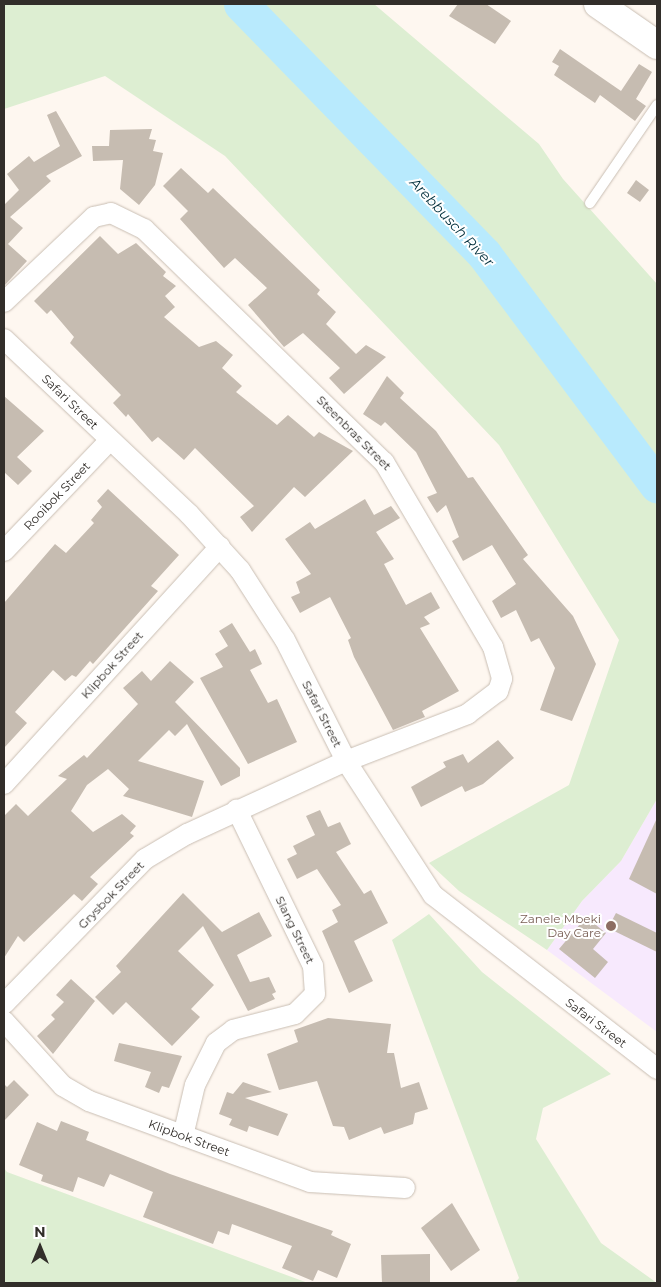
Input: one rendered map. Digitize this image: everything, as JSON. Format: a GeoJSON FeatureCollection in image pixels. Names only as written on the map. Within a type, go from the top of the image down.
{"type":"FeatureCollection","features":[{"type":"Feature","properties":{"kind":"street"},"geometry":{"type":"LineString","coordinates":[[598,4],[657,45]]}},
{"type":"Feature","properties":{"kind":"street","name":"Steenbras Street"},"geometry":{"type":"LineString","coordinates":[[4,302],[94,217],[111,213],[128,218],[348,425],[398,480],[493,647],[502,679],[498,691],[468,714],[346,761]]}},
{"type":"Feature","properties":{"kind":"street","name":"Safari Street"},"geometry":{"type":"LineString","coordinates":[[4,339],[220,547],[248,581],[284,640],[346,761],[418,879],[448,910],[657,1069]]}},
{"type":"Feature","properties":{"kind":"street","name":"Rooibok Street"},"geometry":{"type":"LineString","coordinates":[[4,551],[110,440]]}},
{"type":"Feature","properties":{"kind":"street","name":"Klipbok Street"},"geometry":{"type":"LineString","coordinates":[[4,784],[220,547]]}},
{"type":"Feature","properties":{"kind":"street","name":"Grysbok Street"},"geometry":{"type":"LineString","coordinates":[[4,1004],[145,859],[237,810],[346,761]]}},
{"type":"Feature","properties":{"kind":"street","name":"Slang Street"},"geometry":{"type":"LineString","coordinates":[[183,1136],[195,1085],[216,1043],[233,1030],[295,1014],[315,994],[312,966],[237,810]]}},
{"type":"Feature","properties":{"kind":"street","name":"Klipbok Street"},"geometry":{"type":"LineString","coordinates":[[4,1021],[74,1094],[310,1182],[405,1188]]}},
{"type":"Feature","properties":{"kind":"lane"},"geometry":{"type":"LineString","coordinates":[[590,203],[657,105]]}},
{"type":"Feature","properties":{"kind":"shaded area","name":"Zanele Mbeki Day Care"},"geometry":{"type":"Polygon","coordinates":[[[657,799],[657,1032],[547,950],[582,901],[621,861],[657,799]]]}},
{"type":"Feature","properties":{"kind":"green space"},"geometry":{"type":"Polygon","coordinates":[[[4,4],[239,4],[483,255],[657,487],[657,799],[621,861],[582,901],[547,950],[459,891],[429,863],[569,785],[619,640],[499,445],[225,156],[105,76],[4,109],[4,4]]]}},
{"type":"Feature","properties":{"kind":"green space"},"geometry":{"type":"Polygon","coordinates":[[[241,4],[374,4],[539,144],[563,179],[657,284],[657,485],[484,254],[241,4]]]}},
{"type":"Feature","properties":{"kind":"green space"},"geometry":{"type":"Polygon","coordinates":[[[429,914],[482,972],[611,1074],[543,1108],[536,1139],[601,1243],[657,1283],[515,1283],[519,1278],[392,940],[429,914]]]}},
{"type":"Feature","properties":{"kind":"green space"},"geometry":{"type":"Polygon","coordinates":[[[4,1168],[7,1172],[308,1283],[4,1283],[4,1168]]]}},
{"type":"Feature","properties":{"kind":"building"},"geometry":{"type":"Polygon","coordinates":[[[458,4],[486,4],[511,21],[495,44],[449,16],[458,4]]]}},
{"type":"Feature","properties":{"kind":"building"},"geometry":{"type":"Polygon","coordinates":[[[560,49],[621,91],[639,64],[652,72],[636,99],[646,106],[635,121],[600,95],[595,103],[554,75],[559,66],[552,62],[560,49]]]}},
{"type":"Feature","properties":{"kind":"building"},"geometry":{"type":"Polygon","coordinates":[[[56,111],[82,156],[46,176],[51,181],[10,217],[23,228],[8,244],[27,261],[4,286],[4,205],[19,190],[7,174],[29,156],[34,162],[60,146],[47,115],[56,111]]]}},
{"type":"Feature","properties":{"kind":"building"},"geometry":{"type":"Polygon","coordinates":[[[152,129],[149,139],[156,140],[153,151],[163,153],[155,185],[139,205],[120,189],[123,160],[93,161],[92,146],[109,146],[110,130],[152,129]]]}},
{"type":"Feature","properties":{"kind":"building"},"geometry":{"type":"Polygon","coordinates":[[[181,168],[208,193],[213,188],[320,290],[317,294],[336,312],[326,324],[356,354],[366,345],[386,357],[344,394],[329,378],[340,368],[303,333],[284,347],[248,305],[267,288],[235,258],[224,268],[180,219],[188,211],[163,186],[181,168]]]}},
{"type":"Feature","properties":{"kind":"building"},"geometry":{"type":"Polygon","coordinates":[[[636,180],[649,190],[640,202],[627,193],[636,180]]]}},
{"type":"Feature","properties":{"kind":"building"},"geometry":{"type":"Polygon","coordinates":[[[100,236],[118,254],[136,243],[166,272],[163,276],[176,286],[165,296],[175,307],[164,317],[199,347],[216,341],[233,355],[222,368],[242,386],[236,392],[277,425],[288,415],[314,437],[319,432],[353,451],[305,497],[294,487],[252,532],[240,517],[254,506],[195,448],[184,460],[158,437],[152,442],[128,414],[126,417],[113,403],[121,395],[70,343],[74,337],[51,310],[47,314],[34,301],[100,236]]]}},
{"type":"Feature","properties":{"kind":"building"},"geometry":{"type":"Polygon","coordinates":[[[387,376],[404,393],[400,398],[436,431],[468,478],[473,477],[528,555],[523,559],[573,616],[596,664],[572,721],[540,710],[555,668],[539,638],[531,642],[516,610],[501,618],[492,601],[516,584],[492,545],[463,561],[452,541],[459,537],[446,505],[437,513],[427,497],[437,493],[416,452],[385,422],[381,426],[363,414],[387,376]]]}},
{"type":"Feature","properties":{"kind":"building"},"geometry":{"type":"Polygon","coordinates":[[[4,396],[44,431],[17,457],[32,471],[18,485],[4,472],[4,396]]]}},
{"type":"Feature","properties":{"kind":"building"},"geometry":{"type":"Polygon","coordinates":[[[108,489],[179,555],[151,586],[158,591],[93,664],[90,661],[76,677],[72,675],[65,681],[53,670],[15,712],[27,723],[4,748],[4,603],[55,544],[66,553],[94,523],[91,520],[102,507],[97,501],[108,489]]]}},
{"type":"Feature","properties":{"kind":"building"},"geometry":{"type":"Polygon","coordinates":[[[365,499],[374,515],[391,506],[400,518],[376,532],[394,559],[384,564],[406,605],[431,592],[440,608],[424,617],[430,624],[420,628],[459,691],[422,711],[425,717],[393,730],[354,657],[348,640],[351,638],[330,597],[300,613],[291,597],[300,593],[296,582],[311,574],[285,539],[310,522],[315,529],[365,499]]]}},
{"type":"Feature","properties":{"kind":"building"},"geometry":{"type":"Polygon","coordinates":[[[232,623],[250,652],[255,649],[262,664],[250,670],[268,703],[277,699],[297,742],[248,764],[200,678],[223,667],[215,654],[228,646],[219,631],[232,623]]]}},
{"type":"Feature","properties":{"kind":"building"},"geometry":{"type":"Polygon","coordinates":[[[170,661],[194,682],[175,702],[240,768],[240,776],[221,786],[187,724],[175,736],[169,730],[138,761],[204,781],[192,817],[123,796],[129,789],[108,769],[87,785],[71,811],[93,832],[122,814],[136,826],[130,833],[134,836],[90,877],[98,884],[82,901],[74,894],[24,942],[18,936],[4,958],[4,816],[16,804],[28,816],[67,779],[58,776],[84,755],[87,758],[138,704],[123,688],[142,671],[151,681],[170,661]]]}},
{"type":"Feature","properties":{"kind":"building"},"geometry":{"type":"Polygon","coordinates":[[[498,740],[514,758],[483,784],[465,792],[462,786],[421,807],[411,787],[446,767],[443,762],[463,754],[468,763],[498,740]]]}},
{"type":"Feature","properties":{"kind":"building"},"geometry":{"type":"Polygon","coordinates":[[[320,810],[328,827],[340,822],[351,844],[336,852],[364,894],[371,890],[388,923],[354,941],[373,981],[349,993],[322,931],[338,922],[332,910],[341,905],[317,869],[297,879],[287,859],[297,854],[293,846],[315,835],[306,816],[320,810]]]}},
{"type":"Feature","properties":{"kind":"building"},"geometry":{"type":"Polygon","coordinates":[[[657,818],[657,894],[629,879],[657,818]]]}},
{"type":"Feature","properties":{"kind":"building"},"geometry":{"type":"Polygon","coordinates":[[[183,893],[222,932],[259,912],[272,936],[237,955],[250,982],[269,977],[276,992],[272,994],[275,999],[248,1011],[203,926],[178,951],[214,985],[191,1009],[200,1017],[172,1046],[126,1002],[113,1015],[95,997],[121,972],[116,966],[183,893]]]}},
{"type":"Feature","properties":{"kind":"building"},"geometry":{"type":"Polygon","coordinates":[[[616,913],[657,933],[657,952],[608,928],[616,913]]]}},
{"type":"Feature","properties":{"kind":"building"},"geometry":{"type":"Polygon","coordinates":[[[586,917],[606,933],[593,949],[608,962],[595,978],[559,949],[586,917]]]}},
{"type":"Feature","properties":{"kind":"building"},"geometry":{"type":"Polygon","coordinates":[[[71,979],[95,1001],[53,1054],[37,1036],[55,1019],[51,1015],[64,1002],[56,995],[71,979]]]}},
{"type":"Feature","properties":{"kind":"building"},"geometry":{"type":"Polygon","coordinates":[[[328,1018],[391,1024],[387,1053],[394,1053],[401,1088],[419,1082],[428,1109],[415,1113],[413,1124],[384,1134],[381,1127],[349,1140],[344,1127],[333,1126],[317,1081],[279,1090],[267,1054],[298,1042],[294,1030],[328,1018]]]}},
{"type":"Feature","properties":{"kind":"building"},"geometry":{"type":"Polygon","coordinates":[[[119,1043],[182,1056],[169,1088],[162,1086],[159,1093],[145,1087],[151,1072],[114,1061],[119,1043]]]}},
{"type":"Feature","properties":{"kind":"building"},"geometry":{"type":"Polygon","coordinates":[[[14,1080],[29,1095],[4,1121],[4,1084],[7,1087],[14,1080]]]}},
{"type":"Feature","properties":{"kind":"building"},"geometry":{"type":"Polygon","coordinates":[[[243,1082],[272,1092],[245,1098],[288,1114],[278,1136],[249,1126],[247,1132],[229,1125],[232,1119],[219,1114],[227,1092],[233,1094],[243,1082]]]}},
{"type":"Feature","properties":{"kind":"building"},"geometry":{"type":"Polygon","coordinates":[[[61,1121],[89,1132],[86,1140],[170,1174],[333,1231],[331,1235],[351,1244],[337,1278],[318,1270],[313,1281],[282,1268],[292,1246],[232,1224],[229,1235],[218,1231],[213,1244],[143,1217],[153,1192],[110,1174],[104,1187],[78,1177],[73,1192],[41,1181],[43,1175],[19,1165],[37,1122],[57,1131],[61,1121]]]}},
{"type":"Feature","properties":{"kind":"building"},"geometry":{"type":"Polygon","coordinates":[[[452,1203],[480,1250],[451,1271],[421,1228],[452,1203]]]}},
{"type":"Feature","properties":{"kind":"building"},"geometry":{"type":"Polygon","coordinates":[[[430,1254],[430,1283],[382,1283],[381,1255],[430,1254]]]}},
{"type":"Feature","properties":{"kind":"waterway","name":"Arebbusch River"},"geometry":{"type":"LineString","coordinates":[[241,4],[484,254],[657,485]]}},
{"type":"Feature","properties":{"kind":"place","name":"Zanele Mbeki Day Care"},"geometry":{"type":"Point","coordinates":[611,926]}}]}
